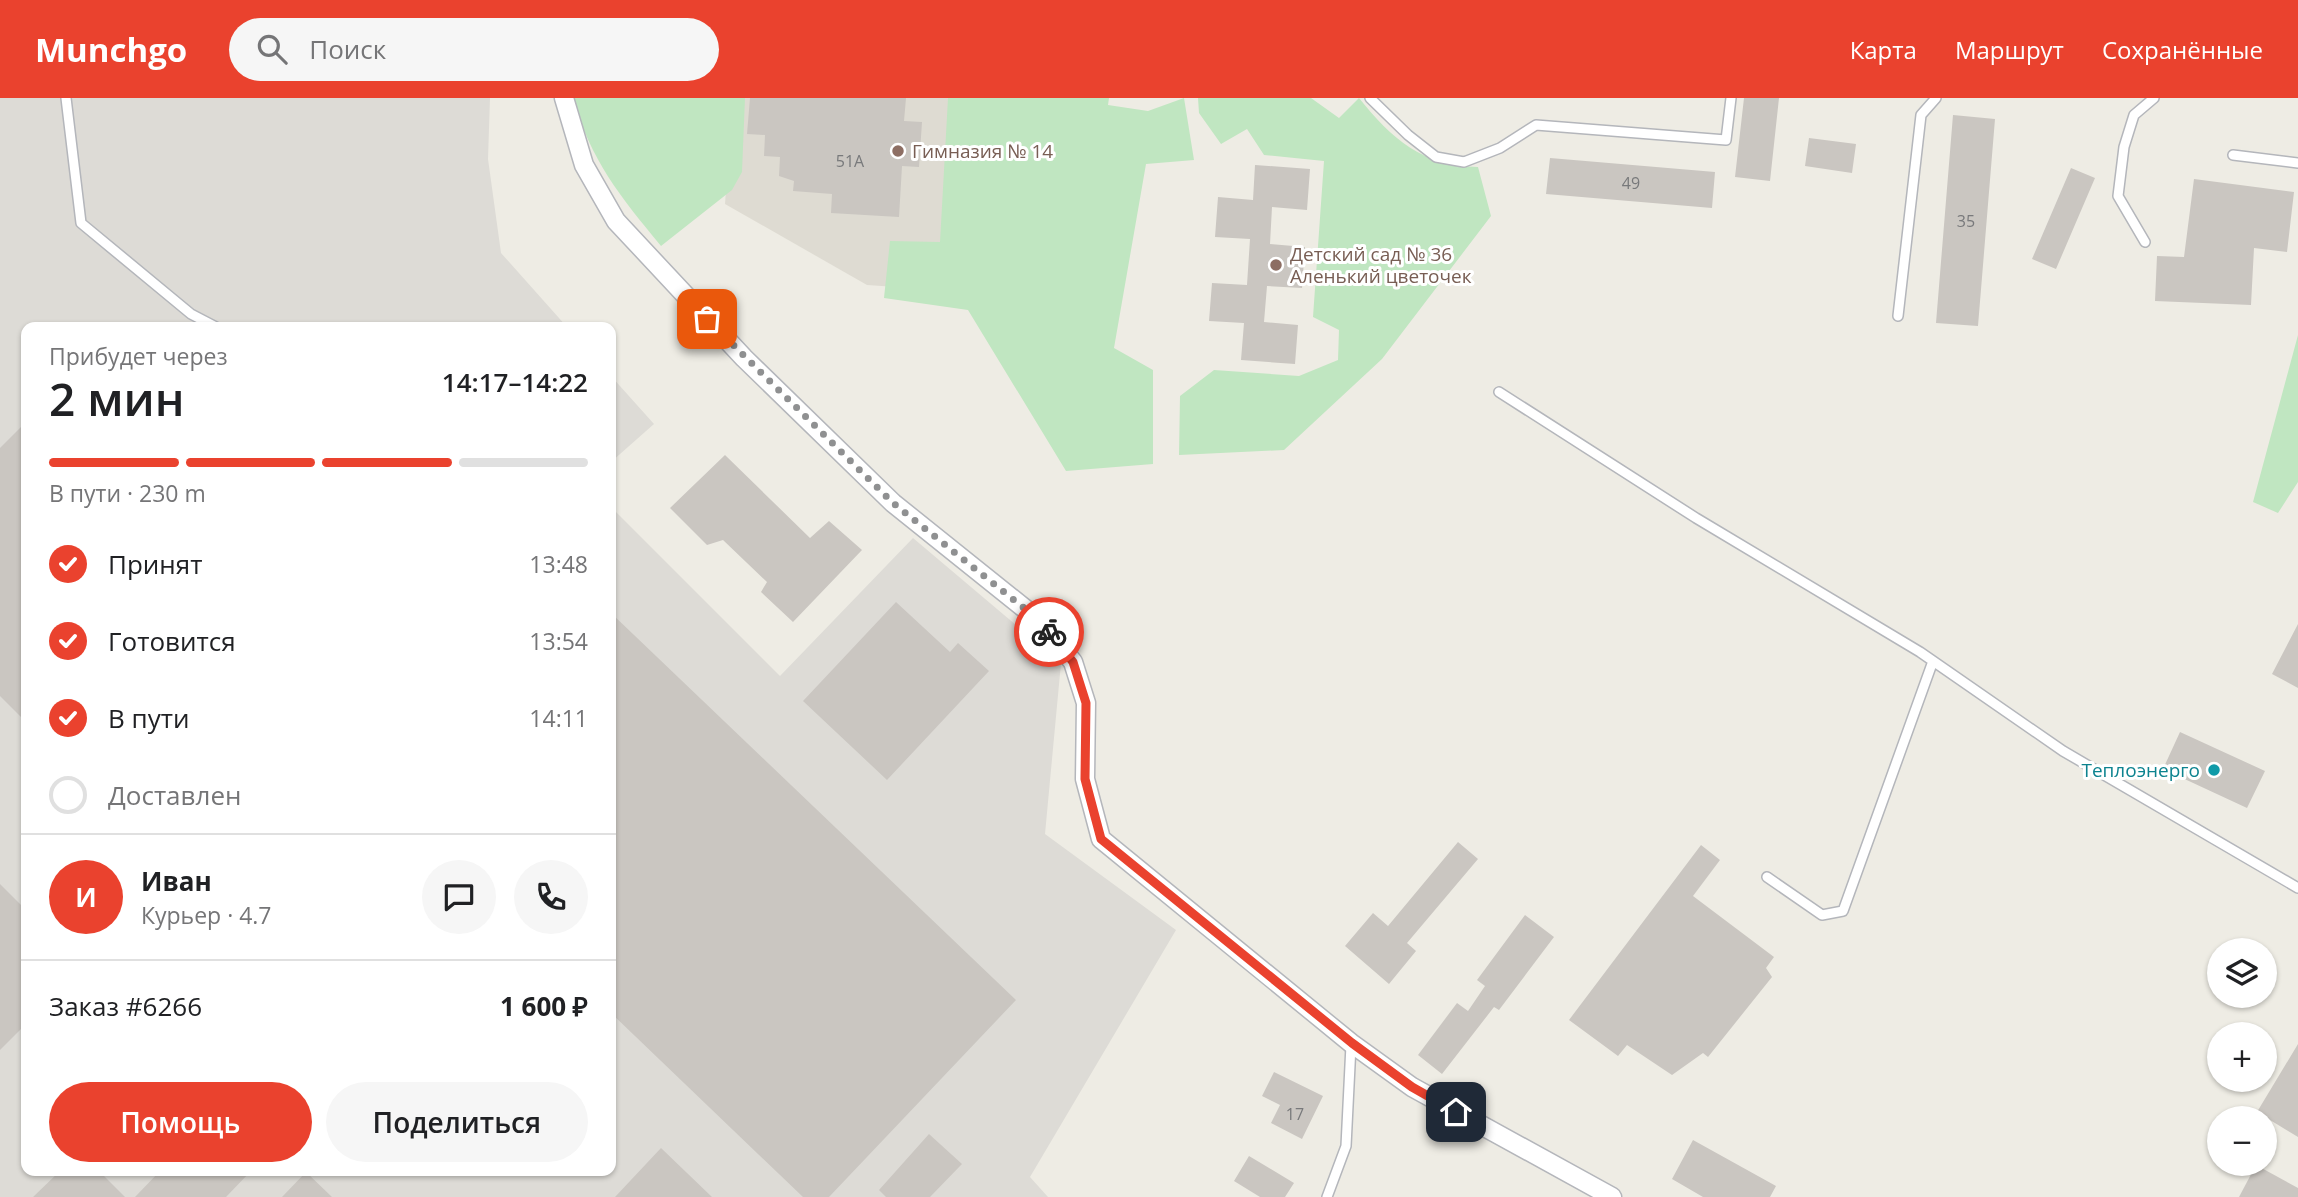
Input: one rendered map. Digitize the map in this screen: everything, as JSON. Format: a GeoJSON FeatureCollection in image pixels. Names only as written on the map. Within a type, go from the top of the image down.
{"type":"FeatureCollection","features":[{"type":"Feature","properties":{"kind":"street"},"geometry":{"type":"LineString","coordinates":[[564,98],[584,165],[616,221],[744,358],[873,484],[1039,620],[1073,662],[1086,703],[1085,779],[1101,839],[1352,1043],[1412,1087],[1612,1197]]}},
{"type":"Feature","properties":{"kind":"lane"},"geometry":{"type":"LineString","coordinates":[[66,98],[81,223],[191,314],[206,322]]}},
{"type":"Feature","properties":{"kind":"lane"},"geometry":{"type":"LineString","coordinates":[[1370,98],[1408,135],[1436,157],[1464,162],[1500,148],[1536,125],[1726,140],[1731,98]]}},
{"type":"Feature","properties":{"kind":"lane"},"geometry":{"type":"LineString","coordinates":[[1898,316],[1921,115],[1936,98]]}},
{"type":"Feature","properties":{"kind":"lane"},"geometry":{"type":"LineString","coordinates":[[2145,242],[2118,196],[2124,147],[2134,115],[2154,98]]}},
{"type":"Feature","properties":{"kind":"lane"},"geometry":{"type":"LineString","coordinates":[[2233,155],[2298,163]]}},
{"type":"Feature","properties":{"kind":"lane"},"geometry":{"type":"LineString","coordinates":[[1499,392],[1696,518],[1933,661],[2063,751],[2298,888]]}},
{"type":"Feature","properties":{"kind":"lane"},"geometry":{"type":"LineString","coordinates":[[1767,877],[1822,915],[1843,911],[1933,661]]}},
{"type":"Feature","properties":{"kind":"lane"},"geometry":{"type":"LineString","coordinates":[[1327,1197],[1346,1146],[1352,1043]]}},
{"type":"Feature","properties":{"kind":"shaded area"},"geometry":{"type":"Polygon","coordinates":[[[0,98],[490,98],[488,159],[501,253],[563,322],[21,322],[21,1176],[616,1176],[616,512],[780,676],[913,538],[1061,663],[1045,834],[1176,930],[1030,1177],[1048,1197],[0,1197],[0,98]]]}},
{"type":"Feature","properties":{"kind":"shaded area","name":"Гимназия № 14"},"geometry":{"type":"Polygon","coordinates":[[[733,98],[1071,98],[1058,298],[867,285],[725,204],[733,98]]]}},
{"type":"Feature","properties":{"kind":"shaded area"},"geometry":{"type":"Polygon","coordinates":[[[616,382],[654,424],[616,458],[616,382]]]}},
{"type":"Feature","properties":{"kind":"green space"},"geometry":{"type":"Polygon","coordinates":[[[573,98],[745,98],[742,172],[732,190],[661,246],[608,177],[589,141],[573,98]]]}},
{"type":"Feature","properties":{"kind":"green space"},"geometry":{"type":"Polygon","coordinates":[[[948,98],[1109,98],[1108,105],[1148,111],[1184,98],[1194,160],[1146,164],[1114,348],[1153,370],[1153,464],[1066,471],[968,310],[884,298],[890,241],[940,242],[948,98]]]}},
{"type":"Feature","properties":{"kind":"green space"},"geometry":{"type":"Polygon","coordinates":[[[1198,98],[1311,98],[1339,118],[1359,98],[1396,138],[1410,148],[1440,162],[1478,167],[1491,216],[1382,359],[1284,450],[1179,455],[1180,396],[1214,370],[1299,376],[1338,360],[1339,330],[1313,317],[1324,161],[1264,155],[1247,129],[1221,144],[1199,113],[1198,98]]]}},
{"type":"Feature","properties":{"kind":"green space"},"geometry":{"type":"Polygon","coordinates":[[[2298,335],[2298,482],[2278,513],[2253,502],[2298,335]]]}},
{"type":"Feature","properties":{"kind":"building"},"geometry":{"type":"Polygon","coordinates":[[[750,98],[906,98],[904,121],[922,122],[919,167],[902,166],[899,217],[831,213],[832,194],[793,191],[794,181],[779,176],[780,157],[764,156],[765,135],[747,134],[750,98]]]}},
{"type":"Feature","properties":{"kind":"building"},"geometry":{"type":"Polygon","coordinates":[[[1744,98],[1779,98],[1770,181],[1735,177],[1744,98]]]}},
{"type":"Feature","properties":{"kind":"building"},"geometry":{"type":"Polygon","coordinates":[[[1953,115],[1995,119],[1978,326],[1936,323],[1953,115]]]}},
{"type":"Feature","properties":{"kind":"building"},"geometry":{"type":"Polygon","coordinates":[[[1809,138],[1856,144],[1852,173],[1805,166],[1809,138]]]}},
{"type":"Feature","properties":{"kind":"building"},"geometry":{"type":"Polygon","coordinates":[[[1550,158],[1715,172],[1712,208],[1546,194],[1550,158]]]}},
{"type":"Feature","properties":{"kind":"building","name":"Детский сад № 36 Аленький цветочек"},"geometry":{"type":"Polygon","coordinates":[[[1255,165],[1310,169],[1307,210],[1272,207],[1270,244],[1305,247],[1302,288],[1267,286],[1264,322],[1298,325],[1295,364],[1241,360],[1244,323],[1209,321],[1212,283],[1247,285],[1250,239],[1215,237],[1218,197],[1253,200],[1255,165]]]}},
{"type":"Feature","properties":{"kind":"building"},"geometry":{"type":"Polygon","coordinates":[[[2071,168],[2095,178],[2056,269],[2032,259],[2071,168]]]}},
{"type":"Feature","properties":{"kind":"building"},"geometry":{"type":"Polygon","coordinates":[[[2194,179],[2294,192],[2287,252],[2254,248],[2251,305],[2155,301],[2157,256],[2184,257],[2194,179]]]}},
{"type":"Feature","properties":{"kind":"building"},"geometry":{"type":"Polygon","coordinates":[[[21,427],[21,717],[0,696],[0,448],[21,427]]]}},
{"type":"Feature","properties":{"kind":"building"},"geometry":{"type":"Polygon","coordinates":[[[725,455],[810,538],[829,521],[862,550],[793,622],[761,592],[767,582],[723,540],[707,545],[670,508],[725,455]]]}},
{"type":"Feature","properties":{"kind":"building"},"geometry":{"type":"Polygon","coordinates":[[[896,602],[950,652],[958,643],[989,671],[887,780],[803,701],[896,602]]]}},
{"type":"Feature","properties":{"kind":"building"},"geometry":{"type":"Polygon","coordinates":[[[616,618],[1016,1000],[829,1197],[803,1197],[616,1018],[616,618]]]}},
{"type":"Feature","properties":{"kind":"building"},"geometry":{"type":"Polygon","coordinates":[[[2298,624],[2298,688],[2272,674],[2298,624]]]}},
{"type":"Feature","properties":{"kind":"building","name":"Теплоэнерго"},"geometry":{"type":"Polygon","coordinates":[[[2180,732],[2265,771],[2247,808],[2163,769],[2180,732]]]}},
{"type":"Feature","properties":{"kind":"building"},"geometry":{"type":"Polygon","coordinates":[[[1458,842],[1478,859],[1407,943],[1416,951],[1389,984],[1345,946],[1373,913],[1388,926],[1458,842]]]}},
{"type":"Feature","properties":{"kind":"building"},"geometry":{"type":"Polygon","coordinates":[[[1701,845],[1720,860],[1693,896],[1774,957],[1766,968],[1772,977],[1708,1057],[1703,1053],[1672,1075],[1627,1045],[1618,1056],[1569,1020],[1701,845]]]}},
{"type":"Feature","properties":{"kind":"building"},"geometry":{"type":"Polygon","coordinates":[[[0,884],[21,905],[21,1029],[0,1050],[0,884]]]}},
{"type":"Feature","properties":{"kind":"building"},"geometry":{"type":"Polygon","coordinates":[[[1525,915],[1554,937],[1499,1010],[1494,1007],[1442,1074],[1418,1055],[1457,1003],[1468,1011],[1485,986],[1477,980],[1525,915]]]}},
{"type":"Feature","properties":{"kind":"building"},"geometry":{"type":"Polygon","coordinates":[[[2298,1044],[2298,1137],[2277,1124],[2277,1106],[2261,1106],[2269,1092],[2277,1092],[2277,1079],[2298,1044]]]}},
{"type":"Feature","properties":{"kind":"building"},"geometry":{"type":"Polygon","coordinates":[[[1274,1072],[1323,1096],[1302,1139],[1271,1123],[1280,1105],[1262,1096],[1274,1072]]]}},
{"type":"Feature","properties":{"kind":"building"},"geometry":{"type":"Polygon","coordinates":[[[929,1134],[962,1164],[930,1197],[886,1197],[879,1190],[929,1134]]]}},
{"type":"Feature","properties":{"kind":"building"},"geometry":{"type":"Polygon","coordinates":[[[1693,1140],[1776,1186],[1770,1197],[1703,1197],[1672,1179],[1693,1140]]]}},
{"type":"Feature","properties":{"kind":"building"},"geometry":{"type":"Polygon","coordinates":[[[661,1148],[712,1197],[615,1197],[661,1148]]]}},
{"type":"Feature","properties":{"kind":"building"},"geometry":{"type":"Polygon","coordinates":[[[1249,1156],[1294,1183],[1285,1197],[1260,1197],[1234,1181],[1249,1156]]]}},
{"type":"Feature","properties":{"kind":"building"},"geometry":{"type":"Polygon","coordinates":[[[55,1176],[104,1176],[125,1197],[33,1197],[55,1176]]]}},
{"type":"Feature","properties":{"kind":"building"},"geometry":{"type":"Polygon","coordinates":[[[155,1176],[246,1176],[226,1197],[135,1197],[155,1176]]]}},
{"type":"Feature","properties":{"kind":"building"},"geometry":{"type":"Polygon","coordinates":[[[302,1176],[310,1176],[332,1197],[282,1197],[302,1176]]]}},
{"type":"Feature","properties":{"kind":"building"},"geometry":{"type":"Polygon","coordinates":[[[2250,1176],[2276,1176],[2298,1188],[2298,1197],[2239,1197],[2250,1176]]]}},
{"type":"Feature","properties":{"kind":"way so far"},"geometry":{"type":"LineString","coordinates":[[707,319],[893,503],[1039,620],[1049,632]]}},
{"type":"Feature","properties":{"kind":"place","name":"Гимназия № 14"},"geometry":{"type":"Point","coordinates":[898,151]}},
{"type":"Feature","properties":{"kind":"place","name":"Детский сад № 36 Аленький цветочек"},"geometry":{"type":"Point","coordinates":[1276,265]}},
{"type":"Feature","properties":{"kind":"place","name":"Теплоэнерго"},"geometry":{"type":"Point","coordinates":[2214,770]}},
{"type":"Feature","properties":{"kind":"route"},"geometry":{"type":"LineString","coordinates":[[1049,632],[1073,662],[1086,703],[1085,779],[1101,839],[1352,1043],[1412,1087],[1456,1112]]}}]}
